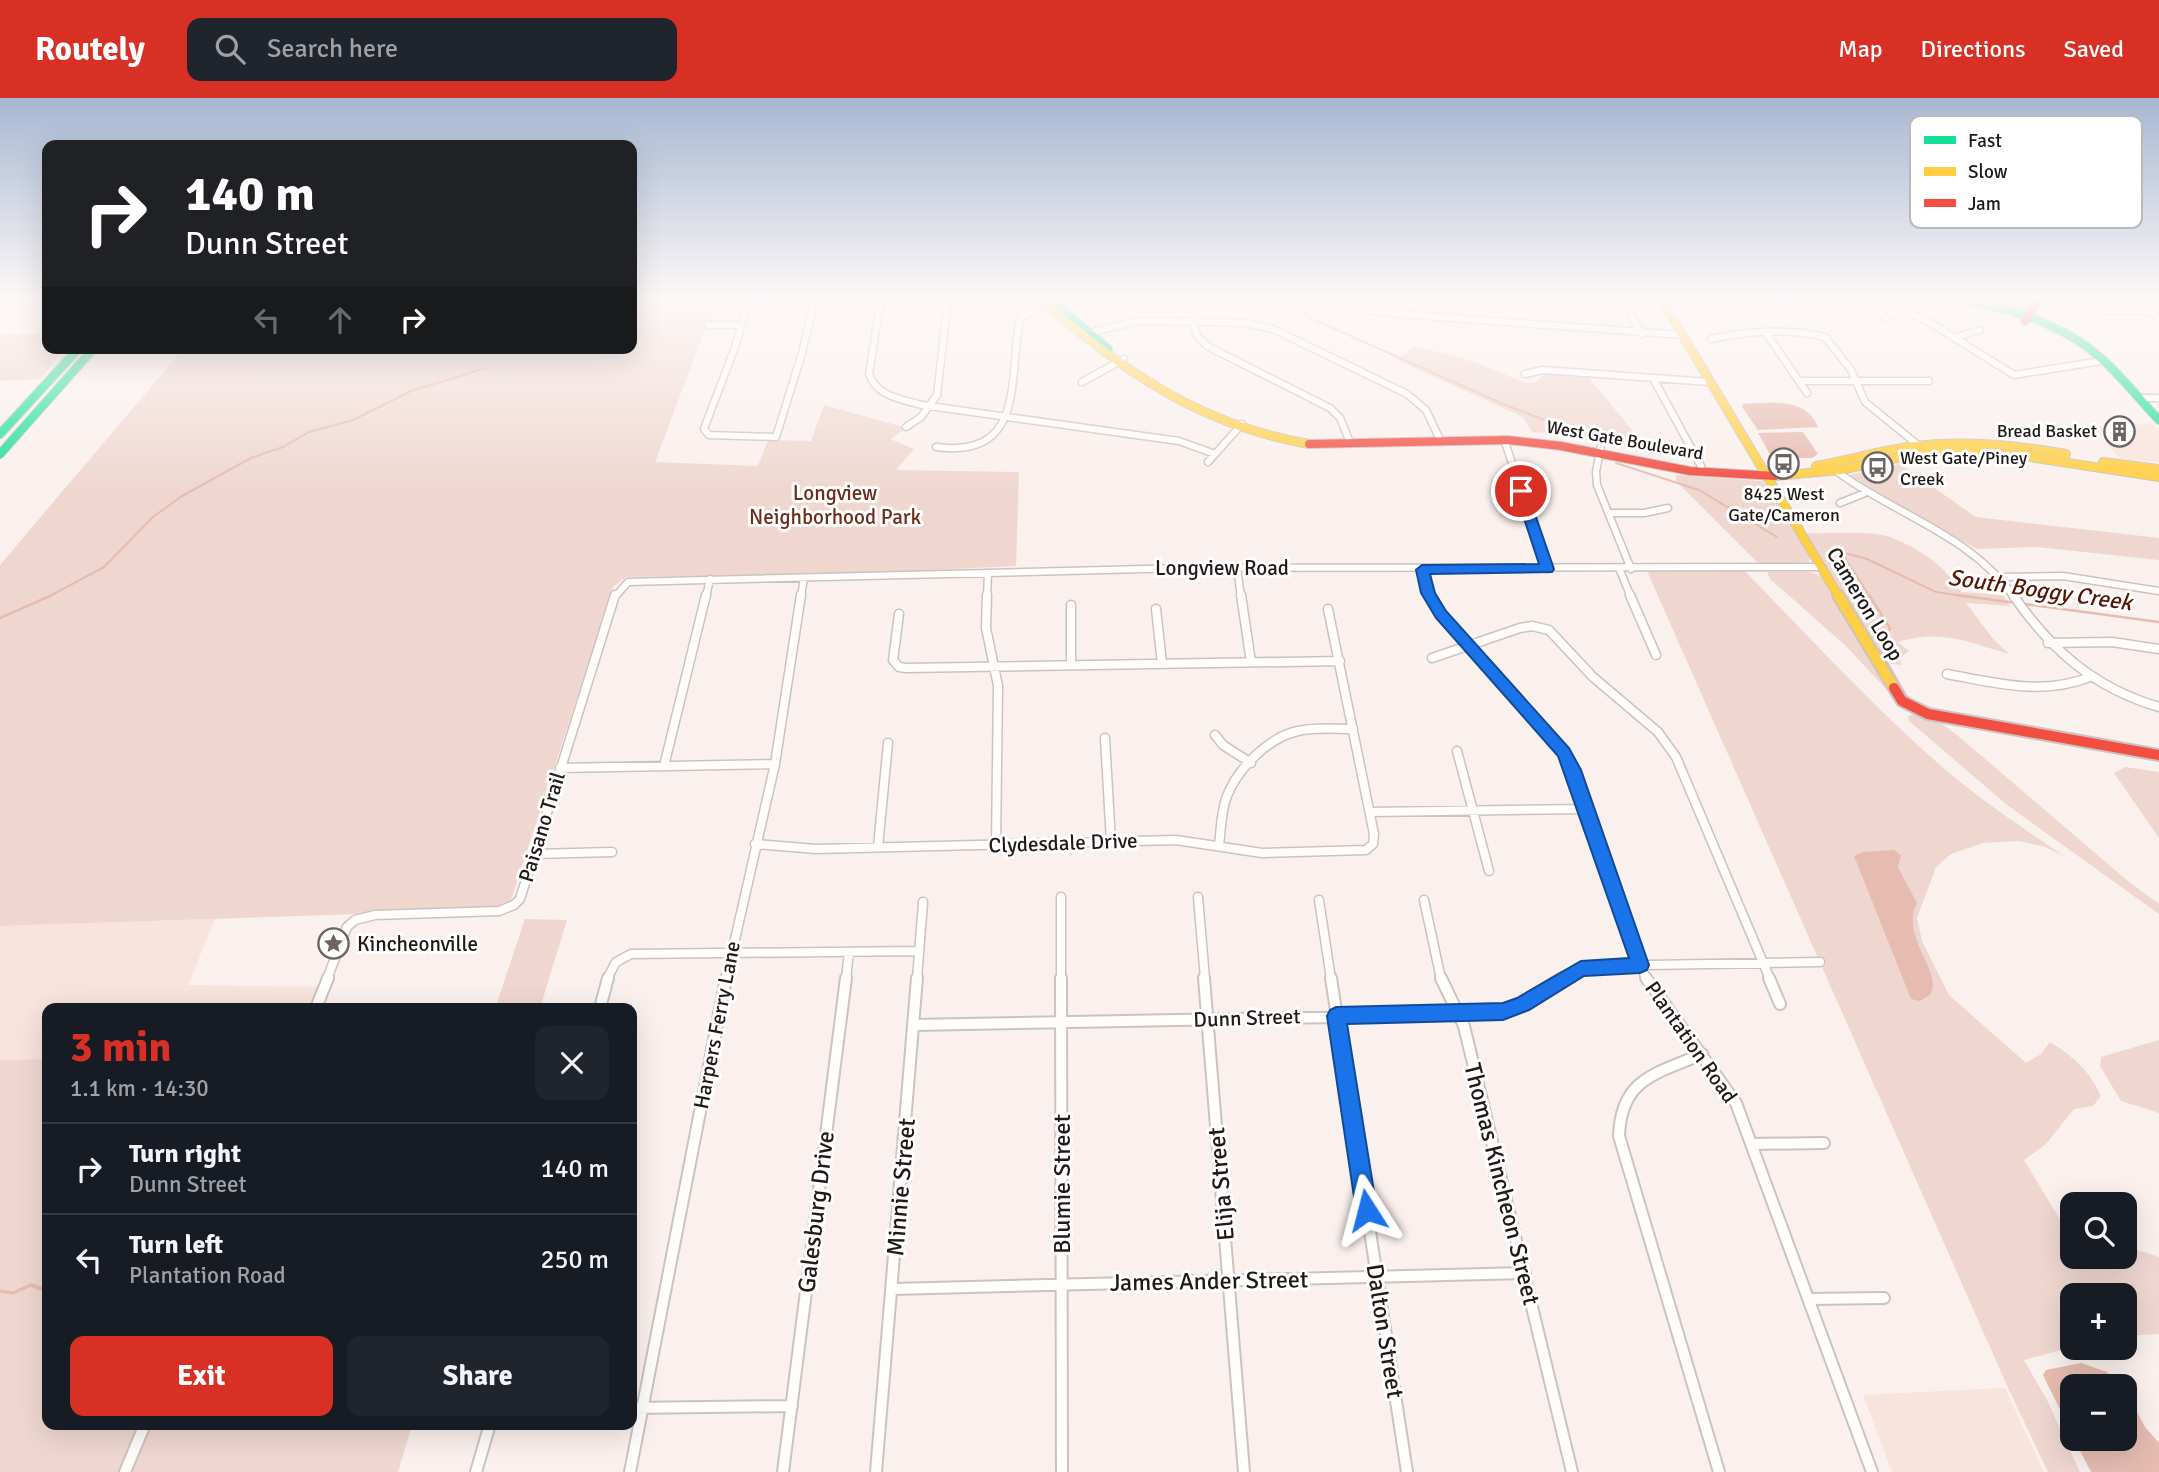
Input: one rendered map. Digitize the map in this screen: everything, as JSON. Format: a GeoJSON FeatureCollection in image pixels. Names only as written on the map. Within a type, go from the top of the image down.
{"type":"FeatureCollection","features":[{"type":"Feature","properties":{"kind":"main road"},"geometry":{"type":"LineString","coordinates":[[0,434],[65,363]]}},
{"type":"Feature","properties":{"kind":"main road"},"geometry":{"type":"LineString","coordinates":[[0,454],[81,363]]}},
{"type":"Feature","properties":{"kind":"main road","name":"West Gate Boulevard"},"geometry":{"type":"LineString","coordinates":[[1124,363],[1206,416],[1279,435],[1349,440],[1504,439],[1554,443],[1600,449],[1680,470],[1836,471],[1884,461],[1890,456],[1918,449],[1978,450],[2031,455],[2159,477]]}},
{"type":"Feature","properties":{"kind":"main road","name":"Cameron Loop"},"geometry":{"type":"LineString","coordinates":[[1699,363],[1902,701],[1914,709],[2159,755]]}},
{"type":"Feature","properties":{"kind":"main road"},"geometry":{"type":"LineString","coordinates":[[2104,363],[2159,420]]}},
{"type":"Feature","properties":{"kind":"main road","name":"West Gate Boulevard"},"geometry":{"type":"LineString","coordinates":[[1240,426],[1278,440],[1360,447],[1514,433],[1665,462],[1763,471],[1830,464],[1964,443],[2013,446],[2159,469]]}},
{"type":"Feature","properties":{"kind":"street"},"geometry":{"type":"LineString","coordinates":[[728,363],[704,432],[713,436],[776,437],[799,363]]}},
{"type":"Feature","properties":{"kind":"street"},"geometry":{"type":"LineString","coordinates":[[872,363],[872,383],[882,393],[929,407],[1179,441],[1215,454]]}},
{"type":"Feature","properties":{"kind":"street"},"geometry":{"type":"LineString","coordinates":[[906,427],[929,407],[940,387],[942,363]]}},
{"type":"Feature","properties":{"kind":"street"},"geometry":{"type":"LineString","coordinates":[[936,447],[955,449],[981,443],[998,432],[1007,416],[1012,397],[1015,363]]}},
{"type":"Feature","properties":{"kind":"street"},"geometry":{"type":"LineString","coordinates":[[1082,382],[1117,363]]}},
{"type":"Feature","properties":{"kind":"street"},"geometry":{"type":"LineString","coordinates":[[1240,363],[1331,408],[1340,418],[1349,440]]}},
{"type":"Feature","properties":{"kind":"street"},"geometry":{"type":"LineString","coordinates":[[1344,363],[1408,394],[1426,410],[1439,439]]}},
{"type":"Feature","properties":{"kind":"street"},"geometry":{"type":"LineString","coordinates":[[1787,363],[1807,393]]}},
{"type":"Feature","properties":{"kind":"street"},"geometry":{"type":"LineString","coordinates":[[1846,363],[1869,406],[1891,420],[1923,449]]}},
{"type":"Feature","properties":{"kind":"street"},"geometry":{"type":"LineString","coordinates":[[1995,363],[2014,375],[2075,363]]}},
{"type":"Feature","properties":{"kind":"street"},"geometry":{"type":"LineString","coordinates":[[1525,374],[1543,370],[1709,382]]}},
{"type":"Feature","properties":{"kind":"street"},"geometry":{"type":"LineString","coordinates":[[1654,380],[1701,466]]}},
{"type":"Feature","properties":{"kind":"street"},"geometry":{"type":"LineString","coordinates":[[1800,381],[1929,381]]}},
{"type":"Feature","properties":{"kind":"street"},"geometry":{"type":"LineString","coordinates":[[2138,398],[2159,398]]}},
{"type":"Feature","properties":{"kind":"street"},"geometry":{"type":"LineString","coordinates":[[1208,462],[1240,426]]}},
{"type":"Feature","properties":{"kind":"street"},"geometry":{"type":"LineString","coordinates":[[1504,439],[1547,569]]}},
{"type":"Feature","properties":{"kind":"street"},"geometry":{"type":"LineString","coordinates":[[1600,449],[1597,485],[1631,569]]}},
{"type":"Feature","properties":{"kind":"street"},"geometry":{"type":"LineString","coordinates":[[1836,471],[1865,493],[1960,543],[1986,562],[2048,643],[2090,677],[2124,695],[2159,707]]}},
{"type":"Feature","properties":{"kind":"street"},"geometry":{"type":"LineString","coordinates":[[1840,503],[1865,493]]}},
{"type":"Feature","properties":{"kind":"street"},"geometry":{"type":"LineString","coordinates":[[1608,513],[1644,513],[1668,508]]}},
{"type":"Feature","properties":{"kind":"street","name":"Longview Road"},"geometry":{"type":"LineString","coordinates":[[625,584],[632,581],[1237,568],[1422,570],[1821,567]]}},
{"type":"Feature","properties":{"kind":"street"},"geometry":{"type":"LineString","coordinates":[[1237,568],[1251,662]]}},
{"type":"Feature","properties":{"kind":"street"},"geometry":{"type":"LineString","coordinates":[[1619,568],[1656,655]]}},
{"type":"Feature","properties":{"kind":"street","name":"Plantation Road"},"geometry":{"type":"LineString","coordinates":[[1422,570],[1433,603],[1563,752],[1586,809],[1640,965],[1653,990],[1736,1103],[1872,1472]]}},
{"type":"Feature","properties":{"kind":"street"},"geometry":{"type":"LineString","coordinates":[[988,573],[986,617],[998,686],[996,845]]}},
{"type":"Feature","properties":{"kind":"street"},"geometry":{"type":"LineString","coordinates":[[1998,577],[2063,576],[2159,591]]}},
{"type":"Feature","properties":{"kind":"street","name":"Harpers Ferry Lane"},"geometry":{"type":"LineString","coordinates":[[637,1408],[731,953],[775,764],[804,578]]}},
{"type":"Feature","properties":{"kind":"street"},"geometry":{"type":"LineString","coordinates":[[664,766],[710,579]]}},
{"type":"Feature","properties":{"kind":"street","name":"Paisano Trail"},"geometry":{"type":"LineString","coordinates":[[318,1003],[351,923],[374,915],[481,913],[508,909],[520,899],[616,593],[625,584]]}},
{"type":"Feature","properties":{"kind":"street"},"geometry":{"type":"LineString","coordinates":[[1071,606],[1071,665]]}},
{"type":"Feature","properties":{"kind":"street"},"geometry":{"type":"LineString","coordinates":[[1156,609],[1162,663]]}},
{"type":"Feature","properties":{"kind":"street"},"geometry":{"type":"LineString","coordinates":[[1328,609],[1370,812],[1586,809]]}},
{"type":"Feature","properties":{"kind":"street"},"geometry":{"type":"LineString","coordinates":[[899,614],[893,660],[900,667],[1340,661]]}},
{"type":"Feature","properties":{"kind":"street"},"geometry":{"type":"LineString","coordinates":[[1432,658],[1527,626],[1549,630],[1593,677],[1665,739],[1676,757],[1780,1004]]}},
{"type":"Feature","properties":{"kind":"street"},"geometry":{"type":"LineString","coordinates":[[2048,643],[2112,642],[2159,649]]}},
{"type":"Feature","properties":{"kind":"street"},"geometry":{"type":"LineString","coordinates":[[1947,674],[2052,689],[2074,685],[2090,677]]}},
{"type":"Feature","properties":{"kind":"street"},"geometry":{"type":"LineString","coordinates":[[1219,845],[1228,795],[1251,763],[1270,744],[1294,732],[1353,729]]}},
{"type":"Feature","properties":{"kind":"street"},"geometry":{"type":"LineString","coordinates":[[1214,734],[1223,745],[1251,763]]}},
{"type":"Feature","properties":{"kind":"street"},"geometry":{"type":"LineString","coordinates":[[1105,738],[1111,842]]}},
{"type":"Feature","properties":{"kind":"street"},"geometry":{"type":"LineString","coordinates":[[878,847],[888,743]]}},
{"type":"Feature","properties":{"kind":"street"},"geometry":{"type":"LineString","coordinates":[[1457,751],[1489,871]]}},
{"type":"Feature","properties":{"kind":"street"},"geometry":{"type":"LineString","coordinates":[[560,768],[775,764]]}},
{"type":"Feature","properties":{"kind":"street","name":"Clydesdale Drive"},"geometry":{"type":"LineString","coordinates":[[755,844],[816,849],[1176,840],[1262,853],[1361,851],[1370,848],[1374,840],[1370,812]]}},
{"type":"Feature","properties":{"kind":"street"},"geometry":{"type":"LineString","coordinates":[[535,854],[612,852]]}},
{"type":"Feature","properties":{"kind":"street","name":"Blumie Street"},"geometry":{"type":"LineString","coordinates":[[1061,897],[1062,1472]]}},
{"type":"Feature","properties":{"kind":"street","name":"Elija Street"},"geometry":{"type":"LineString","coordinates":[[1198,897],[1244,1472]]}},
{"type":"Feature","properties":{"kind":"street","name":"Dalton Street"},"geometry":{"type":"LineString","coordinates":[[1318,900],[1407,1472]]}},
{"type":"Feature","properties":{"kind":"street","name":"Thomas Kincheon Street"},"geometry":{"type":"LineString","coordinates":[[1424,900],[1441,979],[1460,1014],[1572,1472]]}},
{"type":"Feature","properties":{"kind":"street","name":"Minnie Street"},"geometry":{"type":"LineString","coordinates":[[876,1472],[923,902]]}},
{"type":"Feature","properties":{"kind":"street"},"geometry":{"type":"LineString","coordinates":[[601,1003],[611,967],[625,956],[918,951]]}},
{"type":"Feature","properties":{"kind":"street","name":"Galesburg Drive"},"geometry":{"type":"LineString","coordinates":[[783,1472],[849,953]]}},
{"type":"Feature","properties":{"kind":"street","name":"Dunn Street"},"geometry":{"type":"LineString","coordinates":[[914,1025],[1488,1014],[1516,1008],[1581,968],[1819,962]]}},
{"type":"Feature","properties":{"kind":"street"},"geometry":{"type":"LineString","coordinates":[[1702,1054],[1645,1080],[1634,1088],[1621,1104],[1618,1125],[1619,1136],[1719,1472]]}},
{"type":"Feature","properties":{"kind":"street"},"geometry":{"type":"LineString","coordinates":[[1752,1144],[1824,1143]]}},
{"type":"Feature","properties":{"kind":"street","name":"James Ander Street"},"geometry":{"type":"LineString","coordinates":[[892,1289],[1525,1272]]}},
{"type":"Feature","properties":{"kind":"street"},"geometry":{"type":"LineString","coordinates":[[1809,1299],[1884,1298]]}},
{"type":"Feature","properties":{"kind":"street"},"geometry":{"type":"LineString","coordinates":[[637,1408],[792,1406]]}},
{"type":"Feature","properties":{"kind":"street"},"geometry":{"type":"LineString","coordinates":[[125,1472],[142,1430]]}},
{"type":"Feature","properties":{"kind":"street"},"geometry":{"type":"LineString","coordinates":[[476,1472],[488,1430]]}},
{"type":"Feature","properties":{"kind":"street","name":"Harpers Ferry Lane"},"geometry":{"type":"LineString","coordinates":[[630,1472],[635,1430]]}},
{"type":"Feature","properties":{"kind":"shaded area"},"geometry":{"type":"Polygon","coordinates":[[[1776,403],[1797,406],[1813,417],[1818,427],[1758,430],[1742,407],[1743,404],[1776,403]]]}},
{"type":"Feature","properties":{"kind":"shaded area"},"geometry":{"type":"Polygon","coordinates":[[[2152,424],[2159,431],[2159,462],[2121,459],[2109,446],[2112,441],[2097,426],[2152,424]]]}},
{"type":"Feature","properties":{"kind":"shaded area"},"geometry":{"type":"Polygon","coordinates":[[[1803,432],[1818,454],[1812,458],[1772,458],[1758,433],[1803,432]]]}},
{"type":"Feature","properties":{"kind":"shaded area"},"geometry":{"type":"Polygon","coordinates":[[[1894,850],[1901,855],[1898,867],[1917,903],[1913,928],[1933,986],[1930,995],[1920,1001],[1911,999],[1854,856],[1863,852],[1894,850]]]}},
{"type":"Feature","properties":{"kind":"shaded area"},"geometry":{"type":"Polygon","coordinates":[[[215,919],[188,985],[318,987],[311,1003],[42,1003],[42,1059],[0,1060],[0,926],[215,919]]]}},
{"type":"Feature","properties":{"kind":"shaded area"},"geometry":{"type":"Polygon","coordinates":[[[2081,1363],[2109,1374],[2060,1374],[2060,1410],[2043,1375],[2046,1370],[2081,1363]]]}},
{"type":"Feature","properties":{"kind":"shaded area"},"geometry":{"type":"Polygon","coordinates":[[[2005,1388],[2044,1472],[1892,1472],[1863,1395],[2005,1388]]]}},
{"type":"Feature","properties":{"kind":"shaded area"},"geometry":{"type":"Polygon","coordinates":[[[2137,1412],[2159,1443],[2159,1472],[2091,1472],[2080,1451],[2137,1451],[2137,1412]]]}},
{"type":"Feature","properties":{"kind":"green space"},"geometry":{"type":"Polygon","coordinates":[[[0,363],[53,363],[41,379],[0,381],[0,363]]]}},
{"type":"Feature","properties":{"kind":"green space","name":"Longview Neighborhood Park"},"geometry":{"type":"Polygon","coordinates":[[[171,363],[692,363],[655,462],[758,466],[768,440],[811,441],[824,405],[907,428],[890,439],[914,449],[896,470],[1019,472],[1016,566],[829,575],[626,577],[613,587],[509,906],[0,926],[0,565],[171,363]]]}},
{"type":"Feature","properties":{"kind":"green space"},"geometry":{"type":"Polygon","coordinates":[[[1404,363],[1477,363],[1526,383],[1536,382],[1544,374],[1589,378],[1652,454],[1561,434],[1532,432],[1523,417],[1404,363]]]}},
{"type":"Feature","properties":{"kind":"green space"},"geometry":{"type":"Polygon","coordinates":[[[1900,464],[1976,517],[2159,538],[2159,560],[2037,547],[1977,549],[1870,491],[1849,475],[1900,464]]]}},
{"type":"Feature","properties":{"kind":"green space"},"geometry":{"type":"Polygon","coordinates":[[[1676,475],[1762,481],[1771,491],[1810,558],[1809,562],[1759,564],[1676,481],[1676,475]]]}},
{"type":"Feature","properties":{"kind":"green space"},"geometry":{"type":"Polygon","coordinates":[[[1805,533],[1887,536],[1909,545],[1939,565],[1961,592],[2003,595],[2010,606],[1966,603],[1994,640],[2009,654],[1954,639],[1928,637],[1898,642],[1909,651],[1901,657],[1901,665],[1881,662],[1805,533]]]}},
{"type":"Feature","properties":{"kind":"green space"},"geometry":{"type":"Polygon","coordinates":[[[1743,569],[1914,742],[1955,778],[2065,857],[2046,847],[2019,841],[1983,843],[1951,854],[1936,867],[1917,918],[1922,941],[1949,995],[2026,1063],[2041,1054],[2050,1042],[2086,1071],[2101,1096],[2093,1106],[2074,1109],[2046,1144],[2024,1160],[2060,1219],[2060,1269],[2137,1269],[2137,1250],[2159,1257],[2159,1334],[2137,1335],[2137,1283],[2060,1283],[2060,1350],[2024,1360],[2060,1428],[2060,1451],[2070,1451],[2080,1472],[2048,1472],[2008,1388],[1647,571],[1743,569]]]}},
{"type":"Feature","properties":{"kind":"green space"},"geometry":{"type":"Polygon","coordinates":[[[1767,572],[1811,572],[1821,576],[1888,691],[1846,646],[1770,579],[1767,572]]]}},
{"type":"Feature","properties":{"kind":"green space"},"geometry":{"type":"Polygon","coordinates":[[[1914,714],[1942,724],[1957,735],[2129,882],[2159,904],[2159,914],[2007,805],[1909,721],[1908,716],[1914,714]]]}},
{"type":"Feature","properties":{"kind":"green space"},"geometry":{"type":"Polygon","coordinates":[[[2125,767],[2159,772],[2159,838],[2114,773],[2125,767]]]}},
{"type":"Feature","properties":{"kind":"green space"},"geometry":{"type":"Polygon","coordinates":[[[525,919],[567,920],[542,1003],[497,1003],[525,919]]]}},
{"type":"Feature","properties":{"kind":"green space"},"geometry":{"type":"Polygon","coordinates":[[[2159,1040],[2159,1113],[2121,1101],[2100,1066],[2101,1057],[2159,1040]]]}},
{"type":"Feature","properties":{"kind":"green space"},"geometry":{"type":"Polygon","coordinates":[[[42,1059],[42,1430],[411,1430],[398,1472],[0,1472],[0,1060],[42,1059]]]}},
{"type":"Feature","properties":{"kind":"waterway","name":"South Boggy Creek"},"geometry":{"type":"LineString","coordinates":[[1411,363],[1503,404],[1594,439]]}},
{"type":"Feature","properties":{"kind":"waterway"},"geometry":{"type":"LineString","coordinates":[[50,596],[104,567],[153,517],[182,496],[251,458],[283,447],[309,432],[353,420],[411,391],[486,368]]}},
{"type":"Feature","properties":{"kind":"waterway","name":"South Boggy Creek"},"geometry":{"type":"LineString","coordinates":[[1616,463],[1699,490],[1777,537]]}},
{"type":"Feature","properties":{"kind":"waterway","name":"South Boggy Creek"},"geometry":{"type":"LineString","coordinates":[[1870,597],[1841,552],[1867,559],[1936,592],[1969,597]]}},
{"type":"Feature","properties":{"kind":"waterway"},"geometry":{"type":"LineString","coordinates":[[1869,595],[1890,628],[1880,650],[1906,696],[1914,702]]}},
{"type":"Feature","properties":{"kind":"waterway","name":"South Boggy Creek"},"geometry":{"type":"LineString","coordinates":[[1956,595],[2017,603]]}},
{"type":"Feature","properties":{"kind":"waterway"},"geometry":{"type":"LineString","coordinates":[[0,618],[50,596]]}},
{"type":"Feature","properties":{"kind":"waterway","name":"South Boggy Creek"},"geometry":{"type":"LineString","coordinates":[[2024,604],[2159,622]]}},
{"type":"Feature","properties":{"kind":"waterway"},"geometry":{"type":"LineString","coordinates":[[0,1291],[13,1293],[31,1285],[42,1289]]}},
{"type":"Feature","properties":{"kind":"traffic: fast"},"geometry":{"type":"LineString","coordinates":[[0,434],[65,363]]}},
{"type":"Feature","properties":{"kind":"traffic: fast"},"geometry":{"type":"LineString","coordinates":[[0,454],[81,363]]}},
{"type":"Feature","properties":{"kind":"traffic: fast"},"geometry":{"type":"LineString","coordinates":[[2106,363],[2159,420]]}},
{"type":"Feature","properties":{"kind":"traffic: slow"},"geometry":{"type":"LineString","coordinates":[[1119,363],[1198,411],[1233,426],[1270,437],[1309,444]]}},
{"type":"Feature","properties":{"kind":"traffic: slow"},"geometry":{"type":"LineString","coordinates":[[1699,363],[1894,688]]}},
{"type":"Feature","properties":{"kind":"traffic: slow"},"geometry":{"type":"LineString","coordinates":[[1816,466],[1903,448],[1954,443],[2010,445],[2066,454]]}},
{"type":"Feature","properties":{"kind":"traffic: slow"},"geometry":{"type":"LineString","coordinates":[[1775,476],[1840,470],[1926,452],[1967,451],[2023,456],[2159,477]]}},
{"type":"Feature","properties":{"kind":"traffic: slow"},"geometry":{"type":"LineString","coordinates":[[2103,462],[2159,469]]}},
{"type":"Feature","properties":{"kind":"traffic: jam"},"geometry":{"type":"LineString","coordinates":[[1309,444],[1508,440],[1561,446],[1690,471],[1775,476]]}},
{"type":"Feature","properties":{"kind":"traffic: jam"},"geometry":{"type":"LineString","coordinates":[[1894,688],[1902,701],[1928,714],[2159,755]]}},
{"type":"Feature","properties":{"kind":"place","name":"Bread Basket"},"geometry":{"type":"Point","coordinates":[2120,431]}},
{"type":"Feature","properties":{"kind":"place","name":"8425 West Gate/Cameron"},"geometry":{"type":"Point","coordinates":[1784,464]}},
{"type":"Feature","properties":{"kind":"place","name":"West Gate/Piney Creek"},"geometry":{"type":"Point","coordinates":[1877,468]}},
{"type":"Feature","properties":{"kind":"place","name":"Kincheonville"},"geometry":{"type":"Point","coordinates":[334,944]}},
{"type":"Feature","properties":{"kind":"route"},"geometry":{"type":"LineString","coordinates":[[1367,1210],[1336,1016],[1503,1012],[1516,1008],[1581,968],[1640,965],[1573,770],[1554,739],[1441,614],[1428,593],[1422,570],[1547,569],[1521,491]]}}]}
